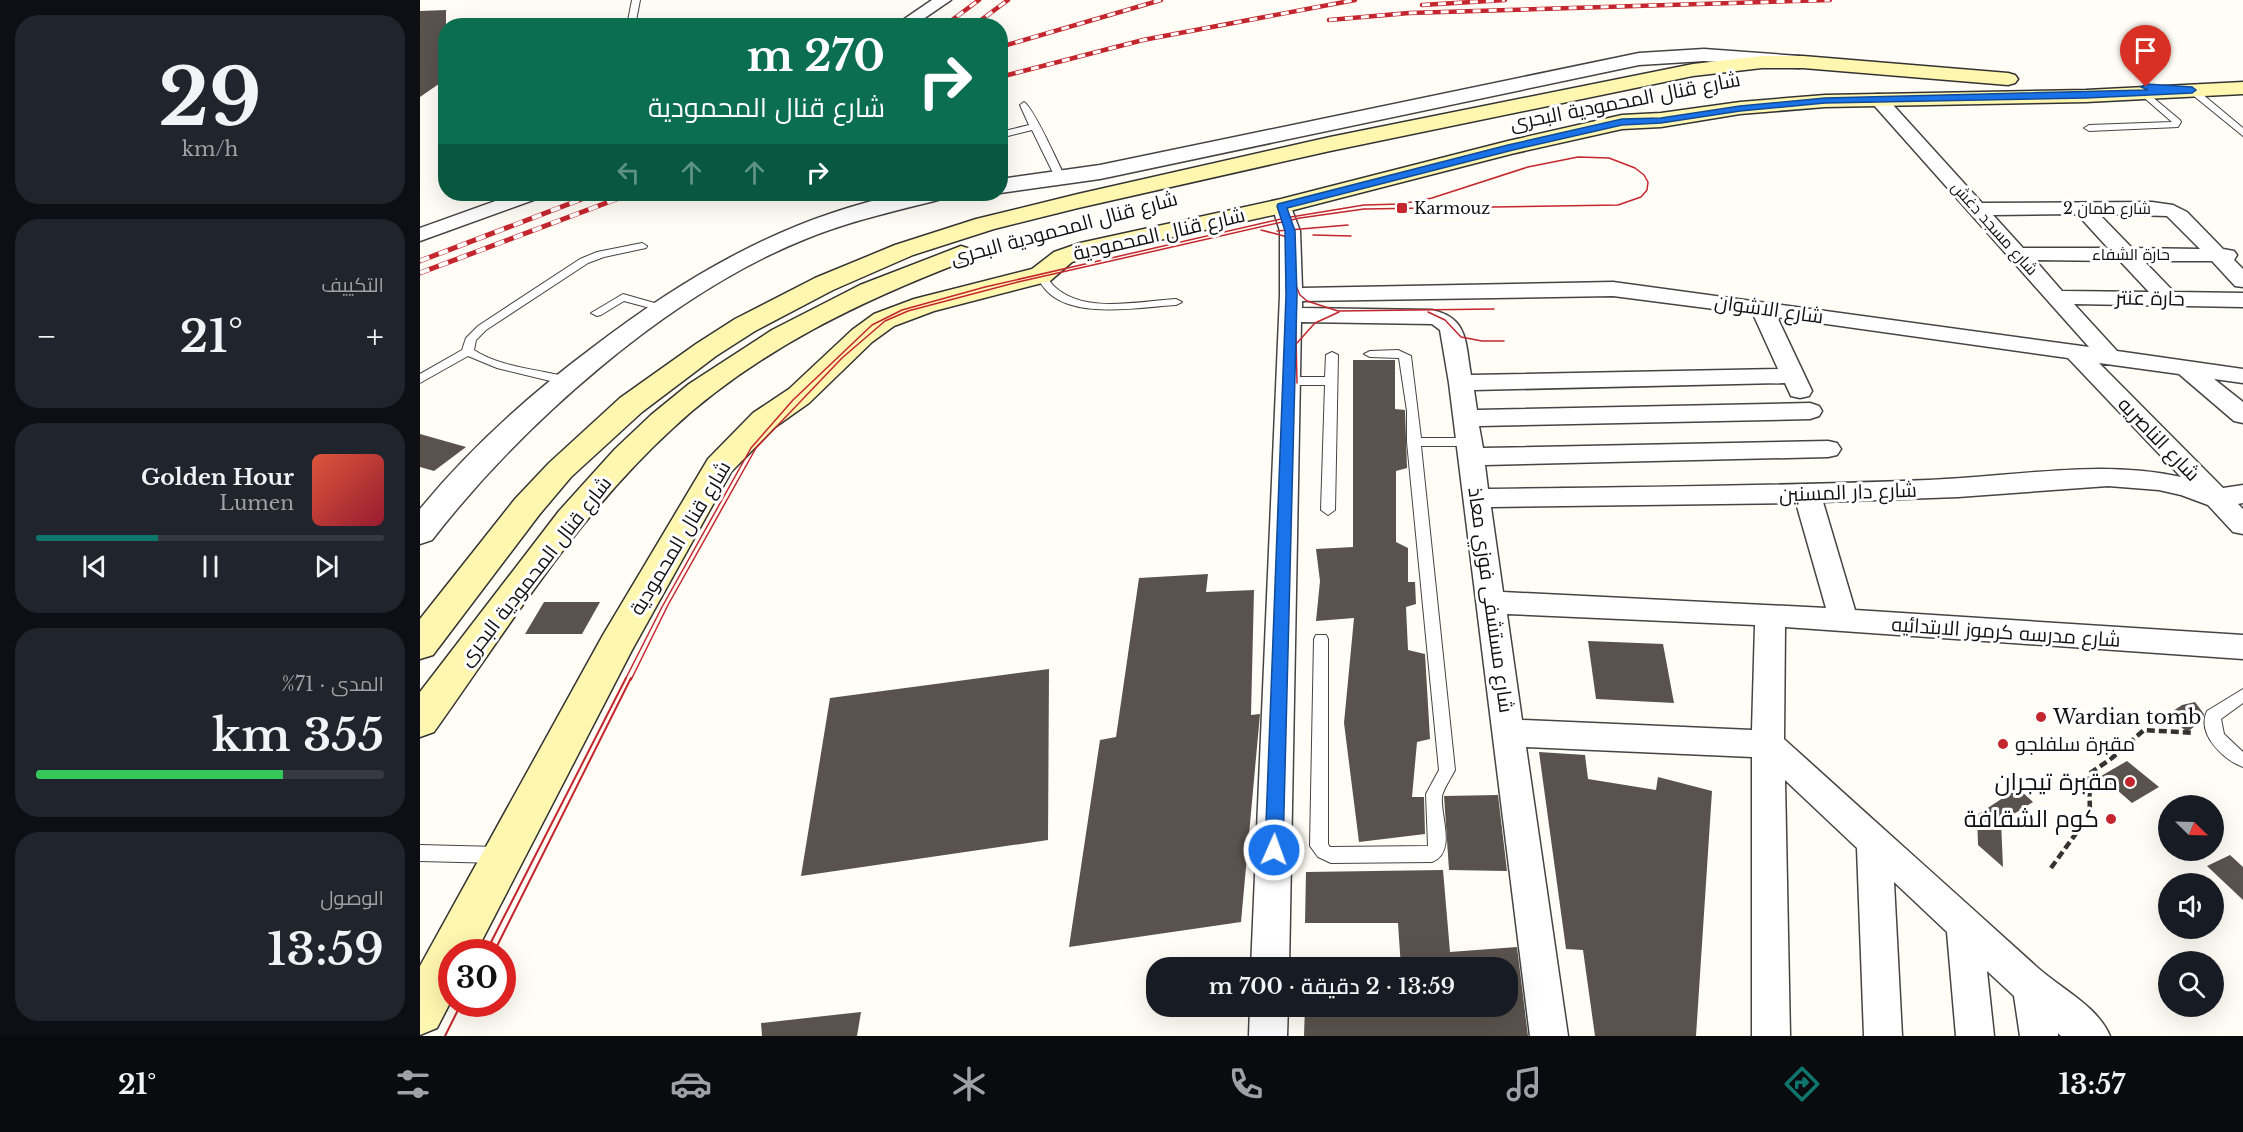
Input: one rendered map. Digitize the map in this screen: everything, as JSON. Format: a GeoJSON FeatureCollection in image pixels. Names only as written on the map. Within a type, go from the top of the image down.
{"type":"FeatureCollection","features":[{"type":"Feature","properties":{"kind":"main road","name":"شارع قنال المحمودية البحرى"},"geometry":{"type":"LineString","coordinates":[[420,645],[527,507],[595,436],[650,390],[706,350],[765,314],[824,284],[904,250],[985,224],[1329,144],[1653,77],[1730,65],[1803,62],[1993,78],[2192,90]]}},
{"type":"Feature","properties":{"kind":"main road","name":"شارع قنال المحمودية البحرى"},"geometry":{"type":"LineString","coordinates":[[420,721],[548,548],[628,454],[685,403],[776,339],[873,289],[972,250],[1047,229],[1311,166],[1587,108],[1743,79],[1750,75],[1743,67],[1730,65]]}},
{"type":"Feature","properties":{"kind":"main road","name":"شارع قنال المحمودية"},"geometry":{"type":"LineString","coordinates":[[420,1012],[616,645],[719,466],[740,442],[779,408],[799,396],[862,336],[884,320],[918,306],[1041,275],[1063,257],[1089,248],[1282,206],[1508,148],[1622,122],[1661,120],[1787,104],[1878,99],[2144,93],[2243,88]]}},
{"type":"Feature","properties":{"kind":"main road"},"geometry":{"type":"LineString","coordinates":[[1369,161],[1508,148]]}},
{"type":"Feature","properties":{"kind":"main road"},"geometry":{"type":"LineString","coordinates":[[1311,166],[1346,163]]}},
{"type":"Feature","properties":{"kind":"street"},"geometry":{"type":"LineString","coordinates":[[914,18],[943,0]]}},
{"type":"Feature","properties":{"kind":"street"},"geometry":{"type":"LineString","coordinates":[[1008,185],[1061,178],[1260,140],[1639,59],[1704,55],[1803,62]]}},
{"type":"Feature","properties":{"kind":"street","name":"شارع مسجد دغش"},"geometry":{"type":"LineString","coordinates":[[1878,99],[2110,357]]}},
{"type":"Feature","properties":{"kind":"street"},"geometry":{"type":"LineString","coordinates":[[420,235],[513,201]]}},
{"type":"Feature","properties":{"kind":"street"},"geometry":{"type":"LineString","coordinates":[[420,532],[496,446],[567,381],[661,308],[716,272],[774,242],[858,211],[903,201]]}},
{"type":"Feature","properties":{"kind":"street"},"geometry":{"type":"LineString","coordinates":[[1270,957],[1291,305],[1290,231],[1282,206]]}},
{"type":"Feature","properties":{"kind":"street"},"geometry":{"type":"LineString","coordinates":[[2082,208],[2167,298]]}},
{"type":"Feature","properties":{"kind":"street","name":"شارع طمان 2"},"geometry":{"type":"LineString","coordinates":[[1977,209],[2152,208],[2173,211],[2243,280]]}},
{"type":"Feature","properties":{"kind":"street","name":"حارة الشفاء"},"geometry":{"type":"LineString","coordinates":[[2018,254],[2243,256]]}},
{"type":"Feature","properties":{"kind":"street","name":"شارع الاشوان"},"geometry":{"type":"LineString","coordinates":[[1422,304],[1603,289],[1762,308],[2243,376]]}},
{"type":"Feature","properties":{"kind":"street","name":"حارة عنتر"},"geometry":{"type":"LineString","coordinates":[[2056,297],[2243,300]]}},
{"type":"Feature","properties":{"kind":"street","name":"شارع مستشفى فوزي معاذ"},"geometry":{"type":"LineString","coordinates":[[1291,305],[1422,304],[1451,328],[1469,439],[1549,1036]]}},
{"type":"Feature","properties":{"kind":"street"},"geometry":{"type":"LineString","coordinates":[[1762,308],[1848,492]]}},
{"type":"Feature","properties":{"kind":"street","name":"شارع الناصريه"},"geometry":{"type":"LineString","coordinates":[[2076,353],[2243,525]]}},
{"type":"Feature","properties":{"kind":"street"},"geometry":{"type":"LineString","coordinates":[[2186,368],[2243,415]]}},
{"type":"Feature","properties":{"kind":"street"},"geometry":{"type":"LineString","coordinates":[[1461,383],[1793,376]]}},
{"type":"Feature","properties":{"kind":"street"},"geometry":{"type":"LineString","coordinates":[[1654,379],[1693,495]]}},
{"type":"Feature","properties":{"kind":"street"},"geometry":{"type":"LineString","coordinates":[[1469,439],[1666,414],[1810,411]]}},
{"type":"Feature","properties":{"kind":"street"},"geometry":{"type":"LineString","coordinates":[[1469,439],[1679,452],[1828,449]]}},
{"type":"Feature","properties":{"kind":"street","name":"شارع دار المسنين"},"geometry":{"type":"LineString","coordinates":[[1477,498],[1807,494],[1969,488],[2108,477],[2159,481],[2187,487],[2216,498]]}},
{"type":"Feature","properties":{"kind":"street"},"geometry":{"type":"LineString","coordinates":[[1807,494],[1844,621]]}},
{"type":"Feature","properties":{"kind":"street"},"geometry":{"type":"LineString","coordinates":[[2216,498],[2243,494]]}},
{"type":"Feature","properties":{"kind":"street","name":"شارع مدرسه كرموز الابتدائيه"},"geometry":{"type":"LineString","coordinates":[[1491,602],[1770,615],[2243,647]]}},
{"type":"Feature","properties":{"kind":"street"},"geometry":{"type":"LineString","coordinates":[[1770,615],[1768,744],[1771,1036]]}},
{"type":"Feature","properties":{"kind":"street"},"geometry":{"type":"LineString","coordinates":[[1509,733],[1768,744],[1874,839],[2032,987],[2091,1036]]}},
{"type":"Feature","properties":{"kind":"street"},"geometry":{"type":"LineString","coordinates":[[1874,839],[1883,1036]]}},
{"type":"Feature","properties":{"kind":"street"},"geometry":{"type":"LineString","coordinates":[[1964,923],[1975,1036]]}},
{"type":"Feature","properties":{"kind":"street"},"geometry":{"type":"LineString","coordinates":[[2032,987],[2039,1036]]}},
{"type":"Feature","properties":{"kind":"street"},"geometry":{"type":"LineString","coordinates":[[1268,1036],[1269,1017]]}},
{"type":"Feature","properties":{"kind":"lane"},"geometry":{"type":"LineString","coordinates":[[632,18],[636,0]]}},
{"type":"Feature","properties":{"kind":"lane"},"geometry":{"type":"LineString","coordinates":[[2192,90],[2243,133]]}},
{"type":"Feature","properties":{"kind":"lane"},"geometry":{"type":"LineString","coordinates":[[2089,128],[2175,125],[2177,122],[2144,93]]}},
{"type":"Feature","properties":{"kind":"lane"},"geometry":{"type":"LineString","coordinates":[[1024,105],[1061,178]]}},
{"type":"Feature","properties":{"kind":"lane"},"geometry":{"type":"LineString","coordinates":[[1008,133],[1035,126]]}},
{"type":"Feature","properties":{"kind":"lane"},"geometry":{"type":"LineString","coordinates":[[468,351],[468,344],[472,336],[482,328],[585,261],[601,254],[642,246]]}},
{"type":"Feature","properties":{"kind":"lane"},"geometry":{"type":"LineString","coordinates":[[1041,275],[1058,295],[1081,304],[1176,302]]}},
{"type":"Feature","properties":{"kind":"lane"},"geometry":{"type":"LineString","coordinates":[[597,314],[623,297],[661,308]]}},
{"type":"Feature","properties":{"kind":"lane"},"geometry":{"type":"LineString","coordinates":[[420,379],[468,351]]}},
{"type":"Feature","properties":{"kind":"lane"},"geometry":{"type":"LineString","coordinates":[[468,351],[482,360],[567,381]]}},
{"type":"Feature","properties":{"kind":"lane"},"geometry":{"type":"LineString","coordinates":[[1321,639],[1319,846],[1331,855],[1432,855],[1437,848],[1434,794],[1447,770],[1413,442],[1413,411],[1405,356],[1398,353],[1370,354]]}},
{"type":"Feature","properties":{"kind":"lane"},"geometry":{"type":"LineString","coordinates":[[1328,510],[1332,355]]}},
{"type":"Feature","properties":{"kind":"lane"},"geometry":{"type":"LineString","coordinates":[[1288,381],[1331,381]]}},
{"type":"Feature","properties":{"kind":"lane"},"geometry":{"type":"LineString","coordinates":[[1413,442],[1469,439]]}},
{"type":"Feature","properties":{"kind":"lane"},"geometry":{"type":"LineString","coordinates":[[2243,695],[2213,716],[2212,728],[2226,749],[2243,760]]}},
{"type":"Feature","properties":{"kind":"lane"},"geometry":{"type":"LineString","coordinates":[[420,853],[503,855]]}},
{"type":"Feature","properties":{"kind":"path"},"geometry":{"type":"LineString","coordinates":[[2051,868],[2090,814],[2089,774],[2112,758],[2144,730],[2189,734],[2212,728]]}},
{"type":"Feature","properties":{"kind":"building"},"geometry":{"type":"Polygon","coordinates":[[[446,10],[446,18],[438,18],[438,85],[420,97],[420,11],[446,10]]]}},
{"type":"Feature","properties":{"kind":"building"},"geometry":{"type":"Polygon","coordinates":[[[1353,360],[1395,360],[1395,409],[1405,410],[1407,468],[1396,471],[1396,542],[1408,548],[1408,582],[1415,582],[1416,604],[1406,607],[1408,650],[1425,654],[1430,739],[1417,742],[1412,797],[1424,797],[1425,834],[1359,842],[1344,723],[1354,618],[1316,621],[1320,581],[1316,549],[1353,547],[1353,360]]]}},
{"type":"Feature","properties":{"kind":"building"},"geometry":{"type":"Polygon","coordinates":[[[420,434],[466,447],[434,471],[420,467],[420,434]]]}},
{"type":"Feature","properties":{"kind":"building"},"geometry":{"type":"Polygon","coordinates":[[[1208,574],[1206,592],[1254,590],[1251,715],[1260,714],[1241,922],[1069,947],[1100,740],[1116,737],[1139,578],[1208,574]]]}},
{"type":"Feature","properties":{"kind":"building"},"geometry":{"type":"Polygon","coordinates":[[[544,602],[600,602],[582,634],[525,634],[544,602]]]}},
{"type":"Feature","properties":{"kind":"building"},"geometry":{"type":"Polygon","coordinates":[[[1588,641],[1663,644],[1674,703],[1596,699],[1588,641]]]}},
{"type":"Feature","properties":{"kind":"building"},"geometry":{"type":"Polygon","coordinates":[[[1049,669],[1048,840],[801,876],[830,698],[1049,669]]]}},
{"type":"Feature","properties":{"kind":"building"},"geometry":{"type":"Polygon","coordinates":[[[2195,702],[2204,714],[2202,721],[2187,732],[2167,715],[2182,705],[2195,702]]]}},
{"type":"Feature","properties":{"kind":"building"},"geometry":{"type":"Polygon","coordinates":[[[1539,752],[1585,755],[1588,779],[1656,790],[1658,777],[1712,791],[1696,1036],[1595,1036],[1583,950],[1566,949],[1539,752]]]}},
{"type":"Feature","properties":{"kind":"building","name":"مقبرة تيجران"},"geometry":{"type":"Polygon","coordinates":[[[2127,761],[2159,787],[2132,803],[2101,776],[2127,761]]]}},
{"type":"Feature","properties":{"kind":"building"},"geometry":{"type":"Polygon","coordinates":[[[2018,788],[2033,802],[2001,822],[2003,867],[1978,845],[1977,815],[2018,788]]]}},
{"type":"Feature","properties":{"kind":"building"},"geometry":{"type":"Polygon","coordinates":[[[1498,795],[1507,871],[1449,870],[1444,796],[1498,795]]]}},
{"type":"Feature","properties":{"kind":"building"},"geometry":{"type":"Polygon","coordinates":[[[2230,855],[2243,867],[2243,900],[2224,882],[2224,873],[2214,873],[2207,866],[2217,861],[2224,861],[2224,858],[2230,855]]]}},
{"type":"Feature","properties":{"kind":"building"},"geometry":{"type":"Polygon","coordinates":[[[1443,870],[1450,952],[1517,947],[1528,1036],[1304,1036],[1305,1017],[1518,1017],[1518,957],[1400,957],[1398,923],[1305,923],[1306,872],[1443,870]]]}},
{"type":"Feature","properties":{"kind":"building"},"geometry":{"type":"Polygon","coordinates":[[[861,1012],[857,1036],[762,1036],[761,1023],[861,1012]]]}},
{"type":"Feature","properties":{"kind":"tram line"},"geometry":{"type":"LineString","coordinates":[[625,680],[662,607],[751,448],[793,400],[872,325],[902,310],[985,287],[1285,218],[1364,205],[1401,204],[1432,198],[1528,167],[1578,157],[1609,158],[1635,168],[1644,175],[1648,182],[1647,190],[1641,197],[1618,205],[1364,209],[1300,218],[1018,282],[908,311],[885,321],[842,358],[756,448],[668,605],[631,680]]}},
{"type":"Feature","properties":{"kind":"tram line"},"geometry":{"type":"LineString","coordinates":[[1277,231],[1348,225]]}},
{"type":"Feature","properties":{"kind":"tram line"},"geometry":{"type":"LineString","coordinates":[[1261,230],[1284,236],[1294,242],[1297,383]]}},
{"type":"Feature","properties":{"kind":"tram line"},"geometry":{"type":"LineString","coordinates":[[1313,235],[1351,236]]}},
{"type":"Feature","properties":{"kind":"tram line"},"geometry":{"type":"LineString","coordinates":[[1296,286],[1300,295],[1307,301],[1338,311],[1494,309]]}},
{"type":"Feature","properties":{"kind":"tram line"},"geometry":{"type":"LineString","coordinates":[[1297,343],[1315,323],[1339,312]]}},
{"type":"Feature","properties":{"kind":"tram line"},"geometry":{"type":"LineString","coordinates":[[1428,312],[1445,320],[1461,337],[1482,341],[1504,341]]}},
{"type":"Feature","properties":{"kind":"tram line"},"geometry":{"type":"LineString","coordinates":[[493,939],[626,678]]}},
{"type":"Feature","properties":{"kind":"tram line"},"geometry":{"type":"LineString","coordinates":[[500,939],[631,678]]}},
{"type":"Feature","properties":{"kind":"tram line"},"geometry":{"type":"LineString","coordinates":[[445,1036],[454,1017]]}},
{"type":"Feature","properties":{"kind":"railway"},"geometry":{"type":"LineString","coordinates":[[955,18],[979,0]]}},
{"type":"Feature","properties":{"kind":"railway"},"geometry":{"type":"LineString","coordinates":[[984,18],[1008,0]]}},
{"type":"Feature","properties":{"kind":"railway"},"geometry":{"type":"LineString","coordinates":[[1008,45],[1161,0]]}},
{"type":"Feature","properties":{"kind":"railway"},"geometry":{"type":"LineString","coordinates":[[1008,75],[1143,40],[1355,0]]}},
{"type":"Feature","properties":{"kind":"railway"},"geometry":{"type":"LineString","coordinates":[[1422,5],[1505,0]]}},
{"type":"Feature","properties":{"kind":"railway"},"geometry":{"type":"LineString","coordinates":[[1329,20],[1409,13],[1830,0]]}},
{"type":"Feature","properties":{"kind":"railway"},"geometry":{"type":"LineString","coordinates":[[420,261],[577,201]]}},
{"type":"Feature","properties":{"kind":"railway"},"geometry":{"type":"LineString","coordinates":[[420,273],[611,201]]}},
{"type":"Feature","properties":{"kind":"place","name":"Karmouz"},"geometry":{"type":"Point","coordinates":[1402,208]}},
{"type":"Feature","properties":{"kind":"place","name":"Wardian tomb"},"geometry":{"type":"Point","coordinates":[2041,717]}},
{"type":"Feature","properties":{"kind":"place","name":"مقبرة سلفلجو"},"geometry":{"type":"Point","coordinates":[2003,744]}},
{"type":"Feature","properties":{"kind":"place","name":"مقبرة تيجران"},"geometry":{"type":"Point","coordinates":[2130,782]}},
{"type":"Feature","properties":{"kind":"place","name":"كوم الشقافة"},"geometry":{"type":"Point","coordinates":[2111,819]}},
{"type":"Feature","properties":{"kind":"route"},"geometry":{"type":"LineString","coordinates":[[1274,850],[1291,295],[1290,231],[1282,206],[1508,148],[1622,122],[1661,120],[1740,108],[1825,101],[2086,96],[2192,90],[2146,87]]}}]}
